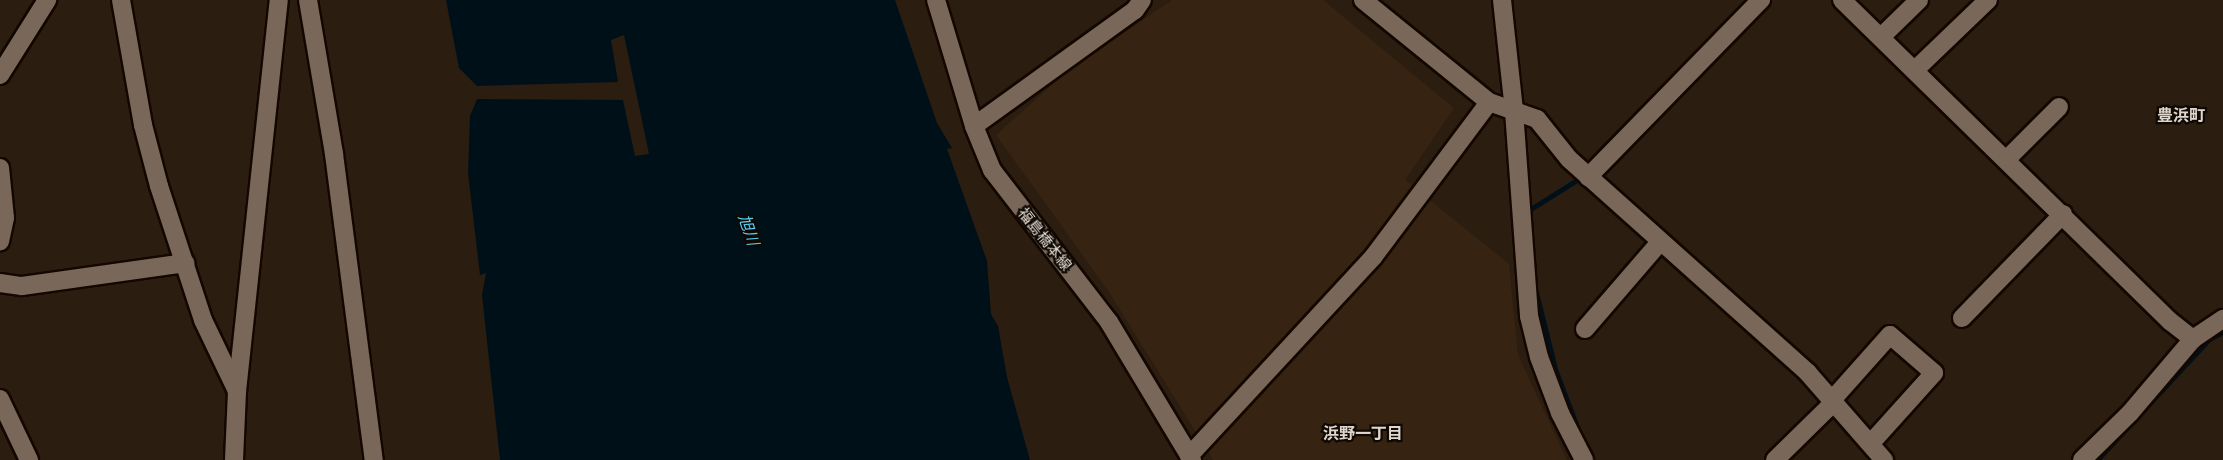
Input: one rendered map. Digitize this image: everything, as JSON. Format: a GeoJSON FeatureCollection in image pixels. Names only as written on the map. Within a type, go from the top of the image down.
{"type":"FeatureCollection","features":[{"type":"Feature","properties":{"kind":"street"},"geometry":{"type":"LineString","coordinates":[[0,75],[47,0]]}},
{"type":"Feature","properties":{"kind":"street"},"geometry":{"type":"LineString","coordinates":[[121,0],[142,126],[203,320],[237,391]]}},
{"type":"Feature","properties":{"kind":"street"},"geometry":{"type":"LineString","coordinates":[[234,460],[237,391],[279,0]]}},
{"type":"Feature","properties":{"kind":"street"},"geometry":{"type":"LineString","coordinates":[[308,0],[335,165],[374,460]]}},
{"type":"Feature","properties":{"kind":"street","name":"福島橋本線"},"geometry":{"type":"LineString","coordinates":[[936,0],[974,126],[992,170],[1109,322],[1191,458]]}},
{"type":"Feature","properties":{"kind":"street"},"geometry":{"type":"LineString","coordinates":[[974,126],[1136,10],[1142,0]]}},
{"type":"Feature","properties":{"kind":"street"},"geometry":{"type":"LineString","coordinates":[[1363,0],[1489,102],[1538,119],[1569,159],[1588,177],[1808,373],[1884,460]]}},
{"type":"Feature","properties":{"kind":"street"},"geometry":{"type":"LineString","coordinates":[[1502,0],[1521,113],[1529,316],[1551,390],[1584,460]]}},
{"type":"Feature","properties":{"kind":"street"},"geometry":{"type":"LineString","coordinates":[[1588,177],[1761,0]]}},
{"type":"Feature","properties":{"kind":"street"},"geometry":{"type":"LineString","coordinates":[[1842,0],[2007,158],[2171,322],[2193,339]]}},
{"type":"Feature","properties":{"kind":"street"},"geometry":{"type":"LineString","coordinates":[[1881,38],[1919,0]]}},
{"type":"Feature","properties":{"kind":"street"},"geometry":{"type":"LineString","coordinates":[[1915,70],[1988,0]]}},
{"type":"Feature","properties":{"kind":"street"},"geometry":{"type":"LineString","coordinates":[[1191,458],[1374,256],[1489,102]]}},
{"type":"Feature","properties":{"kind":"street"},"geometry":{"type":"LineString","coordinates":[[2007,158],[2059,107]]}},
{"type":"Feature","properties":{"kind":"street"},"geometry":{"type":"LineString","coordinates":[[0,168],[5,218],[0,241]]}},
{"type":"Feature","properties":{"kind":"street"},"geometry":{"type":"LineString","coordinates":[[1962,318],[2063,214]]}},
{"type":"Feature","properties":{"kind":"street"},"geometry":{"type":"LineString","coordinates":[[1585,329],[1660,242]]}},
{"type":"Feature","properties":{"kind":"street"},"geometry":{"type":"LineString","coordinates":[[0,283],[22,286],[185,263]]}},
{"type":"Feature","properties":{"kind":"street"},"geometry":{"type":"LineString","coordinates":[[2082,460],[2130,413],[2193,339],[2223,319]]}},
{"type":"Feature","properties":{"kind":"street"},"geometry":{"type":"LineString","coordinates":[[1775,460],[1833,401],[1890,335],[1934,373],[1871,443]]}},
{"type":"Feature","properties":{"kind":"street"},"geometry":{"type":"LineString","coordinates":[[0,399],[29,460]]}},
{"type":"Feature","properties":{"kind":"shaded area"},"geometry":{"type":"Polygon","coordinates":[[[1172,0],[1323,0],[1454,108],[1405,180],[1509,264],[1518,355],[1567,460],[1213,460],[1109,292],[996,135],[1066,72],[1172,0]]]}},
{"type":"Feature","properties":{"kind":"water","name":"旭川"},"geometry":{"type":"Polygon","coordinates":[[[446,0],[895,0],[937,123],[952,148],[947,149],[987,261],[991,314],[998,326],[1007,377],[1030,460],[500,460],[482,295],[486,273],[480,275],[468,173],[470,116],[477,99],[623,100],[635,156],[649,154],[624,35],[611,40],[618,82],[477,86],[459,68],[446,0]]]}},
{"type":"Feature","properties":{"kind":"waterway"},"geometry":{"type":"LineString","coordinates":[[1713,35],[1732,16]]}},
{"type":"Feature","properties":{"kind":"waterway"},"geometry":{"type":"LineString","coordinates":[[1529,210],[1580,178]]}},
{"type":"Feature","properties":{"kind":"waterway"},"geometry":{"type":"LineString","coordinates":[[1536,292],[1555,369],[1577,427]]}},
{"type":"Feature","properties":{"kind":"waterway"},"geometry":{"type":"LineString","coordinates":[[2097,460],[2209,339],[2223,332]]}},
{"type":"Feature","properties":{"kind":"district","name":"豊浜町"},"geometry":{"type":"Point","coordinates":[2181,116]}},
{"type":"Feature","properties":{"kind":"district","name":"浜野一丁目"},"geometry":{"type":"Point","coordinates":[1363,434]}}]}
